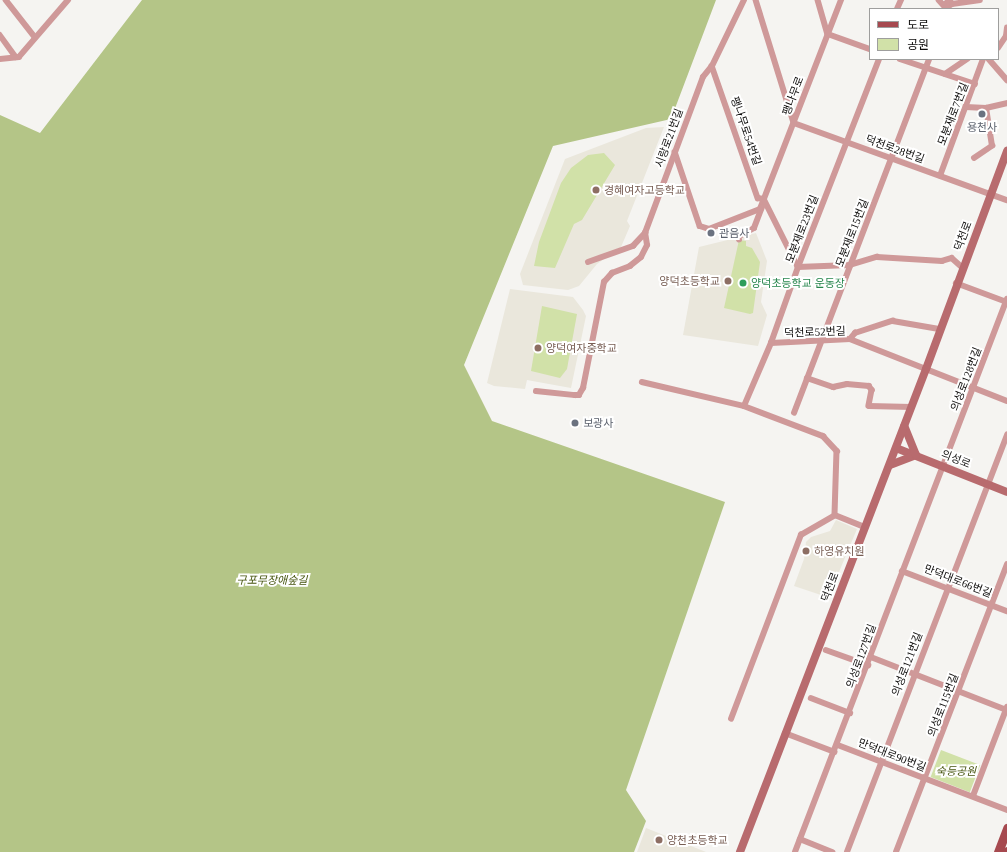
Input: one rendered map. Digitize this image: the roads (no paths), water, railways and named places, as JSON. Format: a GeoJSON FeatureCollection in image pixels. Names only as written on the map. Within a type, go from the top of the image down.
{"type":"FeatureCollection","features":[{"type":"Feature","properties":{"kind":"main road","name":"덕천로"},"geometry":{"type":"LineString","coordinates":[[740,852],[890,464],[926,369],[956,283],[1007,151]]}},
{"type":"Feature","properties":{"kind":"main road"},"geometry":{"type":"LineString","coordinates":[[890,464],[916,455],[904,426]]}},
{"type":"Feature","properties":{"kind":"main road","name":"의성로"},"geometry":{"type":"LineString","coordinates":[[896,448],[1007,492]]}},
{"type":"Feature","properties":{"kind":"main road"},"geometry":{"type":"LineString","coordinates":[[998,852],[1007,828]]}},
{"type":"Feature","properties":{"kind":"street"},"geometry":{"type":"LineString","coordinates":[[6,0],[35,37]]}},
{"type":"Feature","properties":{"kind":"street"},"geometry":{"type":"LineString","coordinates":[[0,59],[16,57],[68,0]]}},
{"type":"Feature","properties":{"kind":"street","name":"시랑로21번길"},"geometry":{"type":"LineString","coordinates":[[536,391],[579,395],[583,388],[604,282],[612,273],[630,266],[641,257],[647,244],[645,234],[703,76],[712,66],[744,0]]}},
{"type":"Feature","properties":{"kind":"street"},"geometry":{"type":"LineString","coordinates":[[756,0],[794,123]]}},
{"type":"Feature","properties":{"kind":"street"},"geometry":{"type":"LineString","coordinates":[[818,0],[828,34],[869,49]]}},
{"type":"Feature","properties":{"kind":"street","name":"팽나무로"},"geometry":{"type":"LineString","coordinates":[[675,152],[700,226],[709,229],[760,209],[841,0]]}},
{"type":"Feature","properties":{"kind":"street"},"geometry":{"type":"LineString","coordinates":[[939,0],[946,8]]}},
{"type":"Feature","properties":{"kind":"street"},"geometry":{"type":"LineString","coordinates":[[946,8],[950,0]]}},
{"type":"Feature","properties":{"kind":"street"},"geometry":{"type":"LineString","coordinates":[[946,8],[952,4],[980,0]]}},
{"type":"Feature","properties":{"kind":"street"},"geometry":{"type":"LineString","coordinates":[[999,46],[1006,36],[1007,28]]}},
{"type":"Feature","properties":{"kind":"street"},"geometry":{"type":"LineString","coordinates":[[0,36],[16,57]]}},
{"type":"Feature","properties":{"kind":"street","name":"모분재로23번길"},"geometry":{"type":"LineString","coordinates":[[744,406],[771,343],[798,267],[879,60]]}},
{"type":"Feature","properties":{"kind":"street"},"geometry":{"type":"LineString","coordinates":[[903,60],[975,84]]}},
{"type":"Feature","properties":{"kind":"street","name":"모분재로15번길"},"geometry":{"type":"LineString","coordinates":[[794,413],[820,341],[929,60]]}},
{"type":"Feature","properties":{"kind":"street"},"geometry":{"type":"LineString","coordinates":[[944,74],[965,60]]}},
{"type":"Feature","properties":{"kind":"street","name":"모분재로7번길"},"geometry":{"type":"LineString","coordinates":[[940,176],[983,60]]}},
{"type":"Feature","properties":{"kind":"street"},"geometry":{"type":"LineString","coordinates":[[990,60],[1007,80]]}},
{"type":"Feature","properties":{"kind":"street","name":"팽나무로54번길"},"geometry":{"type":"LineString","coordinates":[[712,66],[758,198],[764,199]]}},
{"type":"Feature","properties":{"kind":"street"},"geometry":{"type":"LineString","coordinates":[[966,107],[986,108],[1007,103]]}},
{"type":"Feature","properties":{"kind":"street"},"geometry":{"type":"LineString","coordinates":[[974,158],[992,146],[986,108]]}},
{"type":"Feature","properties":{"kind":"street","name":"덕천로28번길"},"geometry":{"type":"LineString","coordinates":[[794,123],[1007,200]]}},
{"type":"Feature","properties":{"kind":"street"},"geometry":{"type":"LineString","coordinates":[[764,199],[798,267],[850,265],[877,258],[942,261],[952,258],[962,267]]}},
{"type":"Feature","properties":{"kind":"street","name":"팽나무로"},"geometry":{"type":"LineString","coordinates":[[739,240],[738,237],[754,228],[764,199]]}},
{"type":"Feature","properties":{"kind":"street"},"geometry":{"type":"LineString","coordinates":[[588,262],[633,246],[645,234]]}},
{"type":"Feature","properties":{"kind":"street"},"geometry":{"type":"LineString","coordinates":[[956,283],[1007,301]]}},
{"type":"Feature","properties":{"kind":"street","name":"의성로128번길"},"geometry":{"type":"LineString","coordinates":[[944,466],[1007,301]]}},
{"type":"Feature","properties":{"kind":"street"},"geometry":{"type":"LineString","coordinates":[[850,339],[855,333],[893,321],[940,330]]}},
{"type":"Feature","properties":{"kind":"street","name":"덕천로52번길"},"geometry":{"type":"LineString","coordinates":[[771,343],[850,339],[1007,401]]}},
{"type":"Feature","properties":{"kind":"street"},"geometry":{"type":"LineString","coordinates":[[807,378],[833,387],[847,384],[869,386],[872,390],[869,406],[911,407]]}},
{"type":"Feature","properties":{"kind":"street"},"geometry":{"type":"LineString","coordinates":[[642,382],[744,406],[822,436],[831,442],[837,451],[835,515]]}},
{"type":"Feature","properties":{"kind":"street","name":"의성로121번길"},"geometry":{"type":"LineString","coordinates":[[847,852],[987,483],[992,477],[1007,435]]}},
{"type":"Feature","properties":{"kind":"street","name":"의성로127번길"},"geometry":{"type":"LineString","coordinates":[[795,852],[838,745],[902,571],[944,466]]}},
{"type":"Feature","properties":{"kind":"street"},"geometry":{"type":"LineString","coordinates":[[835,515],[865,527]]}},
{"type":"Feature","properties":{"kind":"street"},"geometry":{"type":"LineString","coordinates":[[731,719],[801,535],[835,515]]}},
{"type":"Feature","properties":{"kind":"street","name":"의성로115번길"},"geometry":{"type":"LineString","coordinates":[[896,852],[1007,565]]}},
{"type":"Feature","properties":{"kind":"street","name":"만덕대로66번길"},"geometry":{"type":"LineString","coordinates":[[902,571],[1007,611]]}},
{"type":"Feature","properties":{"kind":"street"},"geometry":{"type":"LineString","coordinates":[[826,650],[868,666]]}},
{"type":"Feature","properties":{"kind":"street"},"geometry":{"type":"LineString","coordinates":[[871,657],[1007,709],[972,796]]}},
{"type":"Feature","properties":{"kind":"street"},"geometry":{"type":"LineString","coordinates":[[810,698],[850,713]]}},
{"type":"Feature","properties":{"kind":"street"},"geometry":{"type":"LineString","coordinates":[[785,733],[835,752]]}},
{"type":"Feature","properties":{"kind":"street","name":"만덕대로90번길"},"geometry":{"type":"LineString","coordinates":[[838,745],[1007,810]]}},
{"type":"Feature","properties":{"kind":"street"},"geometry":{"type":"LineString","coordinates":[[800,839],[832,852]]}},
{"type":"Feature","properties":{"kind":"place","name":"용천사"},"geometry":{"type":"Point","coordinates":[982,114]}},
{"type":"Feature","properties":{"kind":"place","name":"경혜여자고등학교"},"geometry":{"type":"Point","coordinates":[596,190]}},
{"type":"Feature","properties":{"kind":"place","name":"관음사"},"geometry":{"type":"Point","coordinates":[711,233]}},
{"type":"Feature","properties":{"kind":"place","name":"양덕초등학교"},"geometry":{"type":"Point","coordinates":[728,281]}},
{"type":"Feature","properties":{"kind":"place","name":"양덕초등학교 운동장"},"geometry":{"type":"Point","coordinates":[743,283]}},
{"type":"Feature","properties":{"kind":"place","name":"양덕여자중학교"},"geometry":{"type":"Point","coordinates":[538,348]}},
{"type":"Feature","properties":{"kind":"place","name":"보광사"},"geometry":{"type":"Point","coordinates":[575,423]}},
{"type":"Feature","properties":{"kind":"place","name":"하영유치원"},"geometry":{"type":"Point","coordinates":[806,551]}},
{"type":"Feature","properties":{"kind":"place","name":"양천초등학교"},"geometry":{"type":"Point","coordinates":[659,840]}},
{"type":"Feature","properties":{"kind":"park label","name":"구포무장애숲길"},"geometry":{"type":"Point","coordinates":[272,580]}},
{"type":"Feature","properties":{"kind":"park label","name":"숙등공원"},"geometry":{"type":"Point","coordinates":[956,771]}}]}
